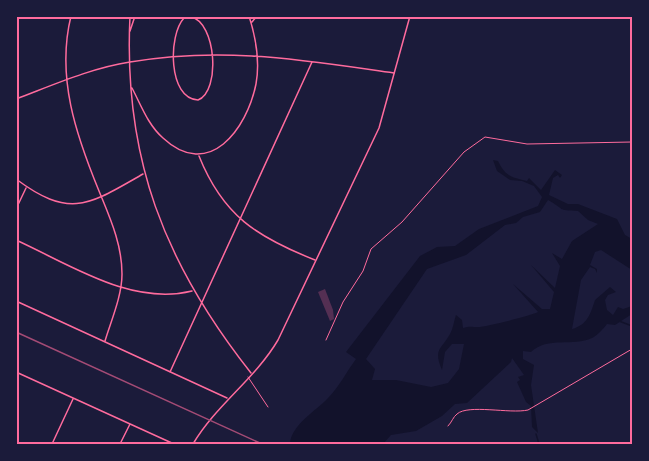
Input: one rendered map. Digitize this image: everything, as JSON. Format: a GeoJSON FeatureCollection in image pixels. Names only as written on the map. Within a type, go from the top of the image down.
{"type":"FeatureCollection","features":[{"type":"Feature","properties":{"kind":"street"},"geometry":{"type":"LineString","coordinates":[[71,16],[65,49],[66,80],[79,137],[112,220],[120,251],[122,276],[105,341]]}},
{"type":"Feature","properties":{"kind":"street"},"geometry":{"type":"LineString","coordinates":[[130,16],[128,62],[132,87],[133,120],[144,173],[192,291],[251,372]]}},
{"type":"Feature","properties":{"kind":"street"},"geometry":{"type":"LineString","coordinates":[[129,31],[135,16]]}},
{"type":"Feature","properties":{"kind":"street"},"geometry":{"type":"LineString","coordinates":[[132,87],[153,127],[162,138],[183,152],[199,155],[223,146],[241,124],[256,84],[257,54],[249,16]]}},
{"type":"Feature","properties":{"kind":"street"},"geometry":{"type":"LineString","coordinates":[[251,23],[257,16]]}},
{"type":"Feature","properties":{"kind":"street"},"geometry":{"type":"LineString","coordinates":[[192,444],[227,398],[278,340],[379,128],[410,16]]}},
{"type":"Feature","properties":{"kind":"street"},"geometry":{"type":"LineString","coordinates":[[191,17],[204,25],[213,66],[209,89],[198,100],[188,98],[183,93],[173,56],[179,25],[184,18],[191,17]]}},
{"type":"Feature","properties":{"kind":"street"},"geometry":{"type":"LineString","coordinates":[[16,99],[66,80],[128,62],[173,56],[257,54],[394,73]]}},
{"type":"Feature","properties":{"kind":"street"},"geometry":{"type":"LineString","coordinates":[[170,372],[312,62]]}},
{"type":"Feature","properties":{"kind":"street"},"geometry":{"type":"LineString","coordinates":[[199,155],[221,197],[240,218],[268,241],[315,260]]}},
{"type":"Feature","properties":{"kind":"street"},"geometry":{"type":"LineString","coordinates":[[16,179],[27,187],[68,204],[85,204],[102,198],[144,173]]}},
{"type":"Feature","properties":{"kind":"street"},"geometry":{"type":"LineString","coordinates":[[16,209],[27,187]]}},
{"type":"Feature","properties":{"kind":"street"},"geometry":{"type":"LineString","coordinates":[[16,240],[120,287],[170,296],[192,291]]}},
{"type":"Feature","properties":{"kind":"street"},"geometry":{"type":"LineString","coordinates":[[16,301],[227,398]]}},
{"type":"Feature","properties":{"kind":"street"},"geometry":{"type":"LineString","coordinates":[[16,378],[18,373],[174,444]]}},
{"type":"Feature","properties":{"kind":"street"},"geometry":{"type":"LineString","coordinates":[[52,444],[74,398]]}},
{"type":"Feature","properties":{"kind":"street"},"geometry":{"type":"LineString","coordinates":[[120,444],[130,424]]}},
{"type":"Feature","properties":{"kind":"lane"},"geometry":{"type":"LineString","coordinates":[[248,376],[268,407]]}},
{"type":"Feature","properties":{"kind":"path"},"geometry":{"type":"LineString","coordinates":[[326,340],[363,271],[371,249],[402,222],[464,152],[485,137],[527,144],[633,142]]}},
{"type":"Feature","properties":{"kind":"path"},"geometry":{"type":"LineString","coordinates":[[448,426],[456,414],[465,410],[483,408],[513,413],[528,410],[633,349]]}},
{"type":"Feature","properties":{"kind":"shaded area"},"geometry":{"type":"Polygon","coordinates":[[[493,160],[498,161],[510,175],[527,181],[529,178],[541,190],[555,170],[562,175],[560,178],[558,175],[553,178],[549,195],[568,204],[578,204],[617,219],[625,235],[632,239],[632,270],[601,250],[595,252],[590,265],[597,269],[597,273],[590,267],[581,280],[572,329],[585,321],[595,300],[610,287],[616,292],[608,295],[605,300],[607,310],[613,315],[618,307],[623,309],[632,306],[632,314],[615,325],[607,324],[596,335],[585,341],[545,344],[531,352],[523,351],[523,359],[534,365],[531,385],[538,433],[532,427],[531,406],[526,402],[517,382],[520,380],[518,377],[524,375],[512,358],[511,362],[467,403],[455,404],[442,416],[416,431],[391,435],[383,444],[290,444],[291,437],[299,425],[328,398],[356,359],[346,352],[420,256],[437,247],[455,246],[479,229],[538,206],[542,197],[534,186],[522,181],[510,180],[497,171],[493,160]],[[548,200],[540,212],[523,217],[516,223],[505,225],[466,255],[427,269],[366,359],[375,369],[372,380],[396,380],[431,387],[448,383],[459,369],[464,344],[452,344],[445,352],[442,370],[438,354],[451,332],[456,315],[462,320],[463,328],[490,325],[538,312],[513,284],[542,309],[550,309],[554,292],[531,265],[555,288],[560,266],[552,253],[562,259],[572,241],[598,224],[588,220],[578,211],[564,210],[548,200]]]}},
{"type":"Feature","properties":{"kind":"building"},"geometry":{"type":"Polygon","coordinates":[[[325,289],[333,310],[334,319],[330,321],[318,292],[325,289]]]}},
{"type":"Feature","properties":{"kind":"waterway"},"geometry":{"type":"LineString","coordinates":[[619,321],[632,326],[632,329]]}},
{"type":"Feature","properties":{"kind":"waterway"},"geometry":{"type":"LineString","coordinates":[[536,434],[539,444]]}},
{"type":"Feature","properties":{"kind":"railway"},"geometry":{"type":"LineString","coordinates":[[16,332],[262,444]]}}]}
